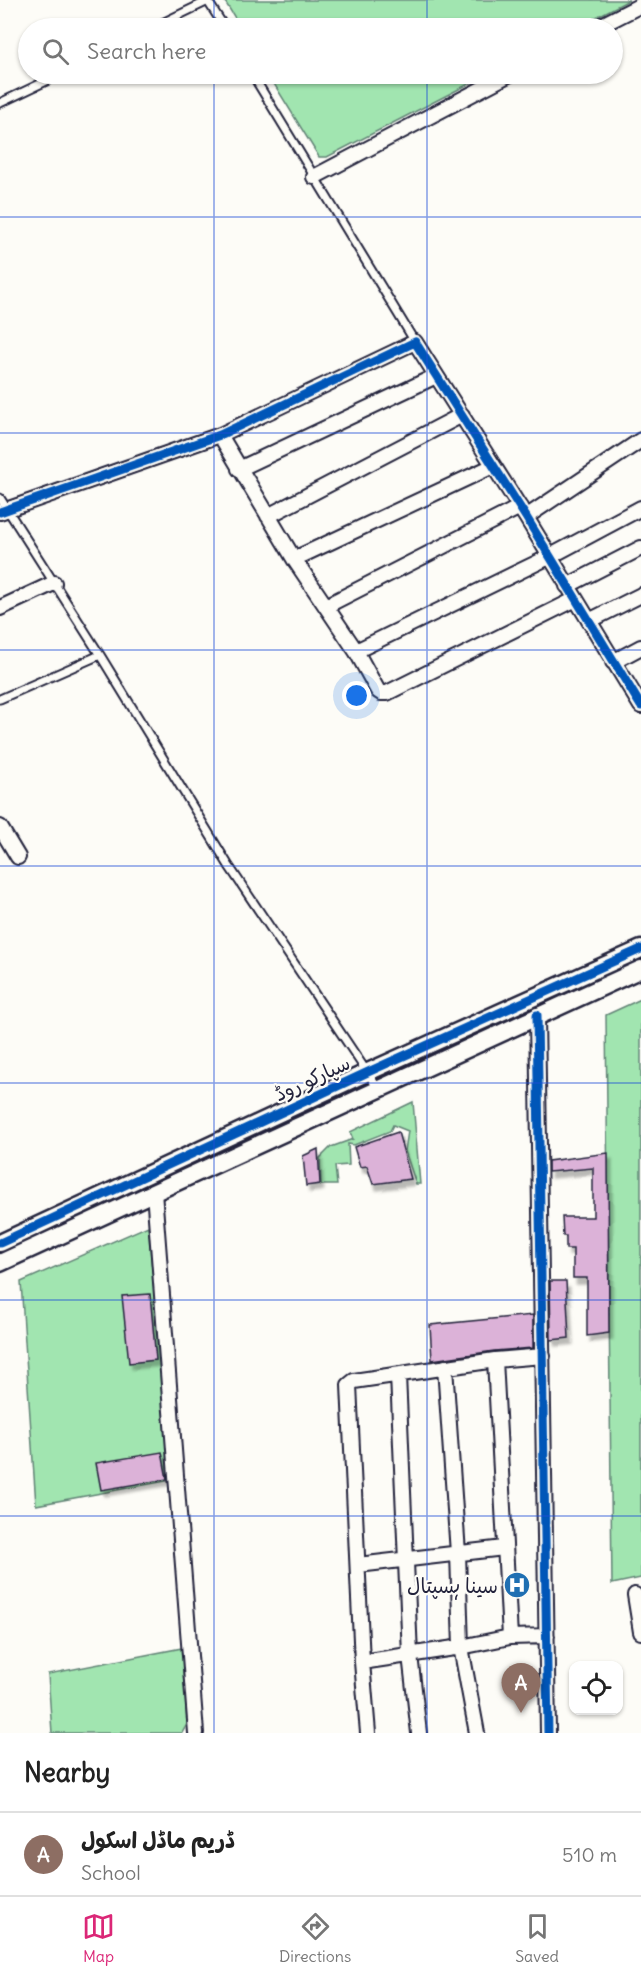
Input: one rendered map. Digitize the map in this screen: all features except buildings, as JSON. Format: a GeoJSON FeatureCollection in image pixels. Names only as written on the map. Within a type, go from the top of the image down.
{"type":"FeatureCollection","features":[{"type":"Feature","properties":{"kind":"street"},"geometry":{"type":"LineString","coordinates":[[616,18],[641,5]]}},
{"type":"Feature","properties":{"kind":"street"},"geometry":{"type":"LineString","coordinates":[[315,177],[491,84]]}},
{"type":"Feature","properties":{"kind":"street"},"geometry":{"type":"LineString","coordinates":[[2,506],[220,435],[415,342],[523,512],[641,705]]}},
{"type":"Feature","properties":{"kind":"street"},"geometry":{"type":"LineString","coordinates":[[239,469],[436,376]]}},
{"type":"Feature","properties":{"kind":"street"},"geometry":{"type":"LineString","coordinates":[[268,516],[462,415]]}},
{"type":"Feature","properties":{"kind":"street"},"geometry":{"type":"LineString","coordinates":[[220,435],[294,559],[356,651],[381,693],[387,693],[576,599]]}},
{"type":"Feature","properties":{"kind":"street"},"geometry":{"type":"LineString","coordinates":[[326,606],[523,512],[641,440]]}},
{"type":"Feature","properties":{"kind":"street"},"geometry":{"type":"LineString","coordinates":[[294,559],[493,466]]}},
{"type":"Feature","properties":{"kind":"street"},"geometry":{"type":"LineString","coordinates":[[356,651],[549,557],[641,508]]}},
{"type":"Feature","properties":{"kind":"street"},"geometry":{"type":"LineString","coordinates":[[567,586],[641,548]]}},
{"type":"Feature","properties":{"kind":"street"},"geometry":{"type":"LineString","coordinates":[[0,608],[54,584]]}},
{"type":"Feature","properties":{"kind":"street"},"geometry":{"type":"LineString","coordinates":[[589,621],[641,595]]}},
{"type":"Feature","properties":{"kind":"street"},"geometry":{"type":"LineString","coordinates":[[613,662],[641,647]]}},
{"type":"Feature","properties":{"kind":"street"},"geometry":{"type":"LineString","coordinates":[[0,827],[18,857]]}},
{"type":"Feature","properties":{"kind":"street","name":"سپارکو روڈ"},"geometry":{"type":"LineString","coordinates":[[0,1243],[368,1072],[641,949]]}},
{"type":"Feature","properties":{"kind":"street","name":"سپارکو روڈ"},"geometry":{"type":"LineString","coordinates":[[0,1263],[641,969]]}},
{"type":"Feature","properties":{"kind":"street"},"geometry":{"type":"LineString","coordinates":[[537,1015],[548,1733]]}},
{"type":"Feature","properties":{"kind":"street"},"geometry":{"type":"LineString","coordinates":[[154,1192],[196,1733]]}},
{"type":"Feature","properties":{"kind":"street"},"geometry":{"type":"LineString","coordinates":[[368,1733],[362,1662],[349,1385],[354,1381],[445,1367],[543,1356]]}},
{"type":"Feature","properties":{"kind":"street"},"geometry":{"type":"LineString","coordinates":[[495,1360],[510,1637]]}},
{"type":"Feature","properties":{"kind":"street"},"geometry":{"type":"LineString","coordinates":[[445,1367],[458,1553],[461,1647],[477,1733]]}},
{"type":"Feature","properties":{"kind":"street"},"geometry":{"type":"LineString","coordinates":[[398,1375],[410,1655],[419,1733]]}},
{"type":"Feature","properties":{"kind":"street"},"geometry":{"type":"LineString","coordinates":[[358,1565],[504,1548]]}},
{"type":"Feature","properties":{"kind":"street"},"geometry":{"type":"LineString","coordinates":[[635,1595],[641,1632]]}},
{"type":"Feature","properties":{"kind":"street"},"geometry":{"type":"LineString","coordinates":[[362,1662],[510,1637],[547,1636]]}},
{"type":"Feature","properties":{"kind":"lane"},"geometry":{"type":"LineString","coordinates":[[173,18],[208,1],[219,18]]}},
{"type":"Feature","properties":{"kind":"lane"},"geometry":{"type":"LineString","coordinates":[[0,103],[40,84]]}},
{"type":"Feature","properties":{"kind":"lane"},"geometry":{"type":"LineString","coordinates":[[258,84],[415,342]]}},
{"type":"Feature","properties":{"kind":"lane"},"geometry":{"type":"LineString","coordinates":[[2,506],[100,655],[229,866],[379,1090]]}},
{"type":"Feature","properties":{"kind":"lane"},"geometry":{"type":"LineString","coordinates":[[0,699],[100,655]]}},
{"type":"Feature","properties":{"kind":"green space"},"geometry":{"type":"Polygon","coordinates":[[[224,0],[629,0],[594,18],[235,18],[224,0]]]}},
{"type":"Feature","properties":{"kind":"green space"},"geometry":{"type":"Polygon","coordinates":[[[274,84],[469,84],[327,157],[319,157],[274,84]]]}},
{"type":"Feature","properties":{"kind":"green space"},"geometry":{"type":"Polygon","coordinates":[[[641,999],[641,1578],[612,1584],[606,1015],[641,999]]]}},
{"type":"Feature","properties":{"kind":"green space"},"geometry":{"type":"Polygon","coordinates":[[[413,1102],[420,1184],[416,1184],[405,1151],[408,1131],[393,1125],[390,1131],[354,1145],[348,1144],[349,1165],[335,1166],[337,1185],[321,1185],[320,1158],[331,1147],[353,1139],[350,1132],[413,1102]]]}},
{"type":"Feature","properties":{"kind":"green space"},"geometry":{"type":"Polygon","coordinates":[[[148,1226],[172,1480],[36,1505],[21,1282],[148,1226]]]}},
{"type":"Feature","properties":{"kind":"green space"},"geometry":{"type":"Polygon","coordinates":[[[182,1648],[187,1724],[182,1733],[52,1733],[48,1674],[182,1648]]]}},
{"type":"Feature","properties":{"kind":"cycle path"},"geometry":{"type":"LineString","coordinates":[[0,512],[220,435],[415,342],[526,517],[641,706]]}},
{"type":"Feature","properties":{"kind":"cycle path"},"geometry":{"type":"LineString","coordinates":[[0,1243],[368,1072],[641,949]]}},
{"type":"Feature","properties":{"kind":"cycle path"},"geometry":{"type":"LineString","coordinates":[[537,1015],[548,1733]]}},
{"type":"Feature","properties":{"kind":"place","name":"سینا ہسپتال"},"geometry":{"type":"Point","coordinates":[517,1585]}},
{"type":"Feature","properties":{"kind":"place","name":"ڈریم ماڈل اسکول"},"geometry":{"type":"Point","coordinates":[521,1713]}}]}
